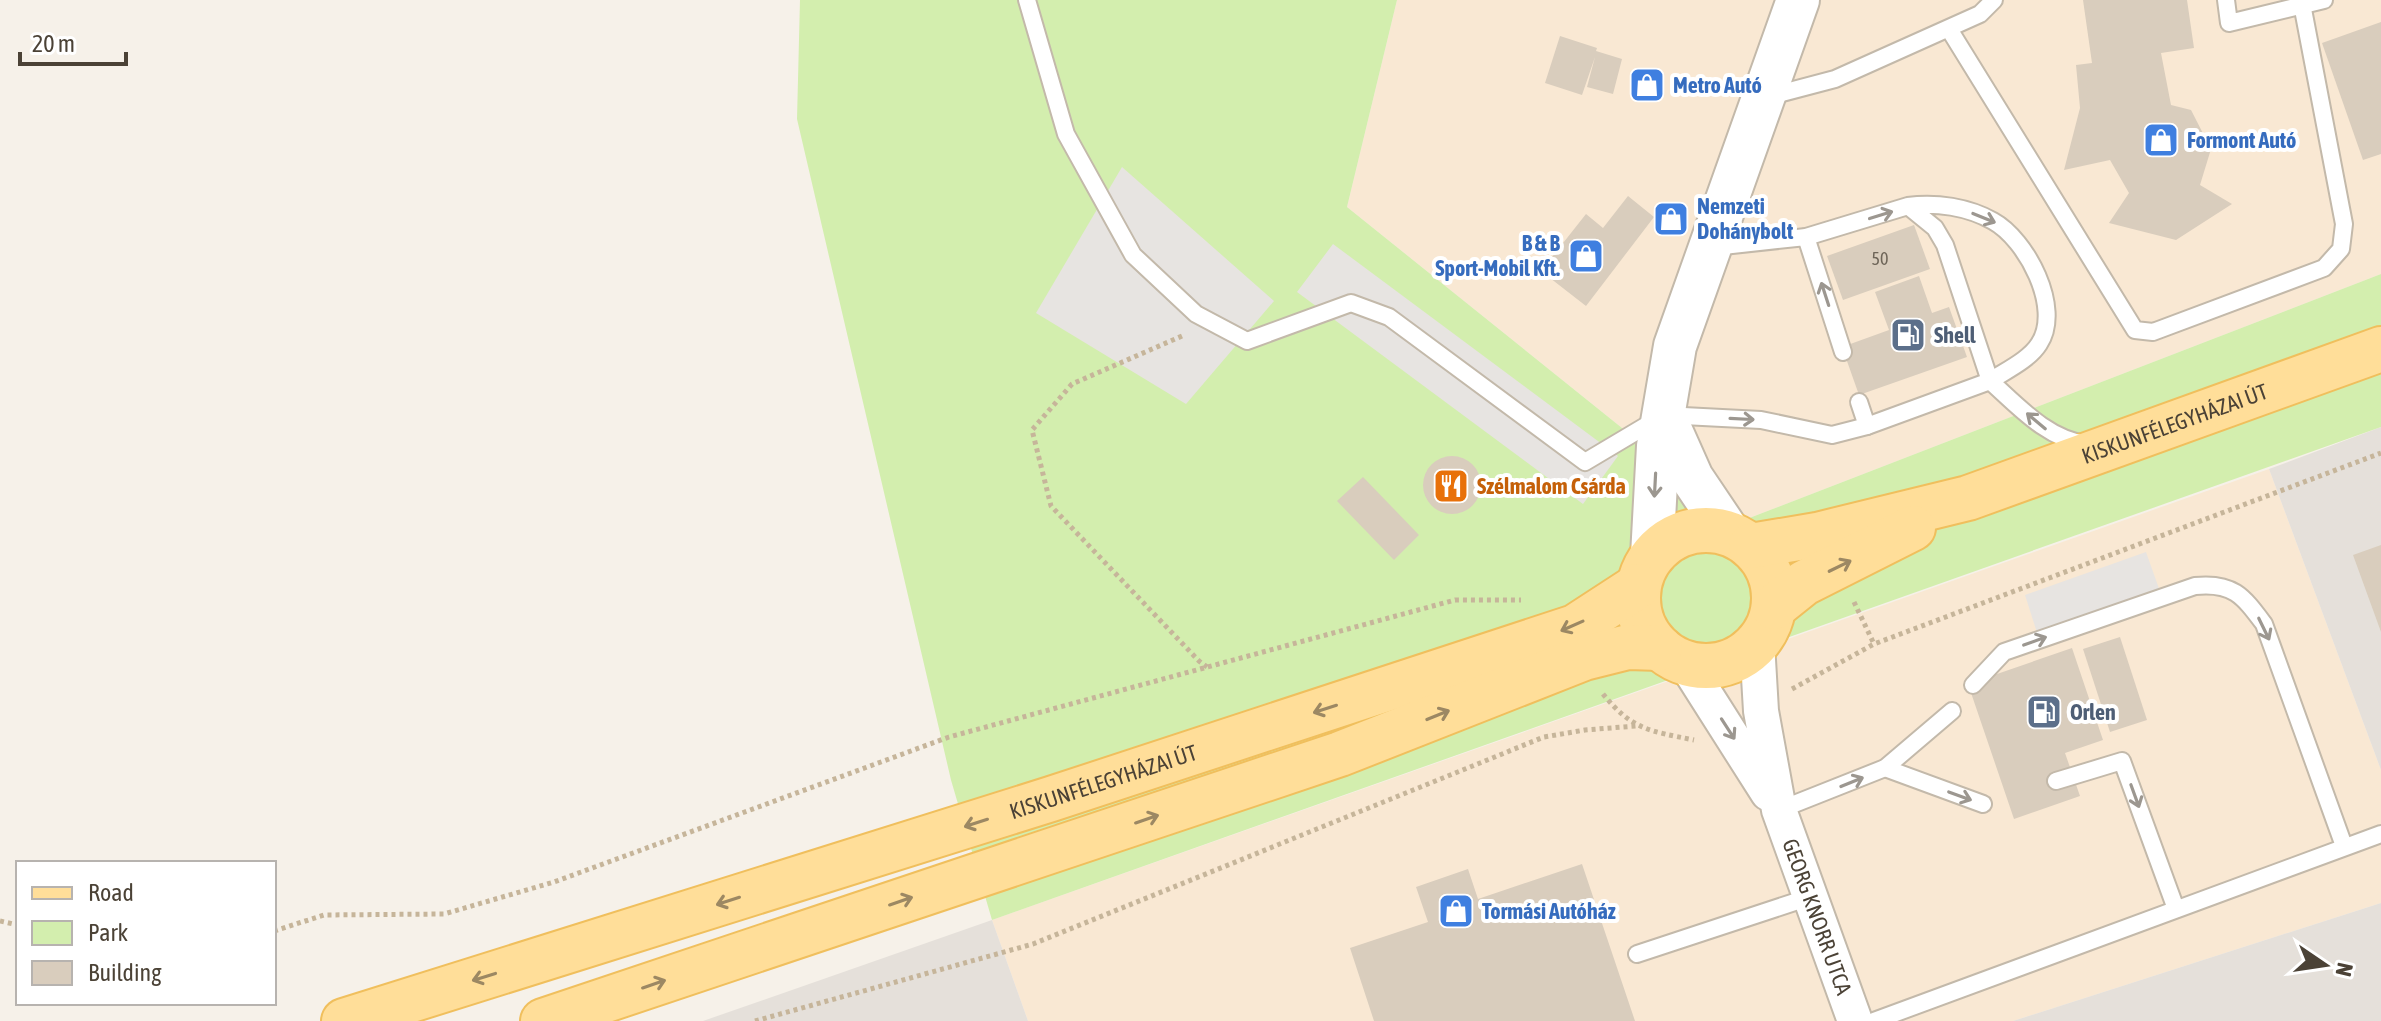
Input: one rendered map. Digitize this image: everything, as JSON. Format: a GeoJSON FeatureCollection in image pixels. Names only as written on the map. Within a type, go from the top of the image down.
{"type":"FeatureCollection","features":[{"type":"Feature","properties":{"kind":"main road","name":"KISKUNFÉLEGYHÁZAI ÚT"},"geometry":{"type":"LineString","coordinates":[[1740,540],[1817,535],[1968,498],[2381,349]]}},
{"type":"Feature","properties":{"kind":"main road","name":"KISKUNFÉLEGYHÁZAI ÚT"},"geometry":{"type":"LineString","coordinates":[[1765,625],[1804,583],[1877,548],[1968,498]]}},
{"type":"Feature","properties":{"kind":"main road"},"geometry":{"type":"LineString","coordinates":[[1700,529],[1740,540],[1762,559],[1770,574],[1774,590],[1765,625],[1742,656],[1724,664],[1705,666],[1673,656],[1648,635],[1641,620],[1638,603],[1645,571],[1661,545],[1687,532],[1700,529]]}},
{"type":"Feature","properties":{"kind":"main road","name":"KISKUNFÉLEGYHÁZAI ÚT"},"geometry":{"type":"LineString","coordinates":[[562,1015],[1340,754],[1580,642],[1645,571]]}},
{"type":"Feature","properties":{"kind":"main road","name":"KISKUNFÉLEGYHÁZAI ÚT"},"geometry":{"type":"LineString","coordinates":[[344,1021],[1066,794],[1580,642],[1673,656]]}},
{"type":"Feature","properties":{"kind":"street"},"geometry":{"type":"LineString","coordinates":[[1645,571],[1658,446],[1675,346],[1798,0]]}},
{"type":"Feature","properties":{"kind":"street"},"geometry":{"type":"LineString","coordinates":[[1664,415],[1692,478],[1740,540]]}},
{"type":"Feature","properties":{"kind":"street","name":"GEORG KNORR UTCA"},"geometry":{"type":"LineString","coordinates":[[1765,625],[1761,711],[1779,810],[1855,1021]]}},
{"type":"Feature","properties":{"kind":"street","name":"GEORG KNORR UTCA"},"geometry":{"type":"LineString","coordinates":[[1673,656],[1730,732],[1779,810]]}},
{"type":"Feature","properties":{"kind":"lane"},"geometry":{"type":"LineString","coordinates":[[1027,0],[1066,134],[1133,255],[1196,314],[1247,341],[1351,303],[1389,317],[1585,462],[1664,415],[1761,420],[1832,435],[1867,426],[1990,381],[2040,343],[2047,312],[2043,286],[2025,251],[1994,221],[1961,209],[1931,203],[1908,206],[1806,237],[1709,248]]}},
{"type":"Feature","properties":{"kind":"lane"},"geometry":{"type":"LineString","coordinates":[[1765,97],[1835,79],[1980,14],[1994,0]]}},
{"type":"Feature","properties":{"kind":"lane"},"geometry":{"type":"LineString","coordinates":[[2226,0],[2229,23],[2324,0]]}},
{"type":"Feature","properties":{"kind":"lane"},"geometry":{"type":"LineString","coordinates":[[1949,29],[2135,330],[2153,332],[2324,268],[2341,249],[2344,224],[2302,4]]}},
{"type":"Feature","properties":{"kind":"lane"},"geometry":{"type":"LineString","coordinates":[[1908,206],[1935,228],[1945,245],[1990,381],[2046,429],[2072,443],[2107,447]]}},
{"type":"Feature","properties":{"kind":"lane"},"geometry":{"type":"LineString","coordinates":[[1806,237],[1843,352]]}},
{"type":"Feature","properties":{"kind":"lane"},"geometry":{"type":"LineString","coordinates":[[1859,402],[1867,426]]}},
{"type":"Feature","properties":{"kind":"lane"},"geometry":{"type":"LineString","coordinates":[[1973,685],[2004,652],[2195,586],[2217,584],[2231,589],[2247,601],[2264,624],[2344,846]]}},
{"type":"Feature","properties":{"kind":"lane"},"geometry":{"type":"LineString","coordinates":[[1779,810],[1885,768],[1952,711]]}},
{"type":"Feature","properties":{"kind":"lane"},"geometry":{"type":"LineString","coordinates":[[2056,781],[2122,761],[2176,909]]}},
{"type":"Feature","properties":{"kind":"lane"},"geometry":{"type":"LineString","coordinates":[[1885,768],[1983,804]]}},
{"type":"Feature","properties":{"kind":"lane"},"geometry":{"type":"LineString","coordinates":[[1874,1021],[2381,834]]}},
{"type":"Feature","properties":{"kind":"lane"},"geometry":{"type":"LineString","coordinates":[[1637,954],[1810,897]]}},
{"type":"Feature","properties":{"kind":"path"},"geometry":{"type":"LineString","coordinates":[[1207,667],[1051,506],[1032,430],[1072,384],[1212,323]]}},
{"type":"Feature","properties":{"kind":"path"},"geometry":{"type":"LineString","coordinates":[[1761,711],[1782,695],[1874,644],[2381,453]]}},
{"type":"Feature","properties":{"kind":"path"},"geometry":{"type":"LineString","coordinates":[[276,930],[324,915],[444,914],[554,882],[949,737],[1455,600],[1543,601],[1558,607],[1580,642],[1593,682],[1618,712],[1637,726]]}},
{"type":"Feature","properties":{"kind":"path"},"geometry":{"type":"LineString","coordinates":[[755,1021],[1033,944],[1544,737],[1637,726],[1705,742],[1730,732]]}},
{"type":"Feature","properties":{"kind":"shaded area"},"geometry":{"type":"Polygon","coordinates":[[[1397,0],[2381,0],[2381,274],[1739,522],[1347,207],[1397,0]]]}},
{"type":"Feature","properties":{"kind":"shaded area"},"geometry":{"type":"Polygon","coordinates":[[[1122,167],[1274,301],[1186,404],[1036,313],[1122,167]]]}},
{"type":"Feature","properties":{"kind":"shaded area"},"geometry":{"type":"Polygon","coordinates":[[[1333,244],[1618,456],[1583,504],[1297,292],[1333,244]]]}},
{"type":"Feature","properties":{"kind":"shaded area"},"geometry":{"type":"Polygon","coordinates":[[[2381,427],[2381,770],[2269,469],[2381,427]]]}},
{"type":"Feature","properties":{"kind":"shaded area"},"geometry":{"type":"Polygon","coordinates":[[[2269,469],[2381,770],[2381,903],[2013,1021],[1028,1021],[992,920],[2269,469]]]}},
{"type":"Feature","properties":{"kind":"shaded area"},"geometry":{"type":"Polygon","coordinates":[[[2146,552],[2162,597],[2039,639],[2025,595],[2146,552]]]}},
{"type":"Feature","properties":{"kind":"shaded area"},"geometry":{"type":"Polygon","coordinates":[[[2381,903],[2381,1021],[2013,1021],[2381,903]]]}},
{"type":"Feature","properties":{"kind":"shaded area"},"geometry":{"type":"Polygon","coordinates":[[[992,920],[1028,1021],[703,1021],[992,920]]]}},
{"type":"Feature","properties":{"kind":"green space"},"geometry":{"type":"Polygon","coordinates":[[[800,0],[1397,0],[1347,207],[1739,522],[2381,274],[2381,427],[992,920],[951,780],[797,119],[800,0]]]}},
{"type":"Feature","properties":{"kind":"building"},"geometry":{"type":"Polygon","coordinates":[[[2083,0],[2187,0],[2194,48],[2161,53],[2171,105],[2191,110],[2211,149],[2200,185],[2232,204],[2176,240],[2109,223],[2129,193],[2110,160],[2064,170],[2080,108],[2076,65],[2092,63],[2083,0]]]}},
{"type":"Feature","properties":{"kind":"building"},"geometry":{"type":"Polygon","coordinates":[[[2381,22],[2381,154],[2363,160],[2322,43],[2381,22]]]}},
{"type":"Feature","properties":{"kind":"building"},"geometry":{"type":"Polygon","coordinates":[[[1560,36],[1622,59],[1613,94],[1587,87],[1595,57],[1582,95],[1545,83],[1560,36]]]}},
{"type":"Feature","properties":{"kind":"building"},"geometry":{"type":"Polygon","coordinates":[[[1628,196],[1654,217],[1586,306],[1541,271],[1586,214],[1603,228],[1628,196]]]}},
{"type":"Feature","properties":{"kind":"building"},"geometry":{"type":"Polygon","coordinates":[[[1914,225],[1930,269],[1843,300],[1827,256],[1914,225]]]}},
{"type":"Feature","properties":{"kind":"building"},"geometry":{"type":"Polygon","coordinates":[[[1919,276],[1932,313],[1949,307],[1967,357],[1859,395],[1842,347],[1889,330],[1875,292],[1919,276]]]}},
{"type":"Feature","properties":{"kind":"building"},"geometry":{"type":"Polygon","coordinates":[[[1452,456],[1473,464],[1481,485],[1473,506],[1452,514],[1431,506],[1423,485],[1431,464],[1452,456]]]}},
{"type":"Feature","properties":{"kind":"building"},"geometry":{"type":"Polygon","coordinates":[[[1363,477],[1419,535],[1394,560],[1337,501],[1363,477]]]}},
{"type":"Feature","properties":{"kind":"building"},"geometry":{"type":"Polygon","coordinates":[[[2381,545],[2381,632],[2353,555],[2381,545]]]}},
{"type":"Feature","properties":{"kind":"building"},"geometry":{"type":"Polygon","coordinates":[[[2120,637],[2147,720],[2110,732],[2083,649],[2120,637]]]}},
{"type":"Feature","properties":{"kind":"building"},"geometry":{"type":"Polygon","coordinates":[[[2072,648],[2103,740],[2065,753],[2080,796],[2014,819],[1968,684],[2072,648]]]}},
{"type":"Feature","properties":{"kind":"building"},"geometry":{"type":"Polygon","coordinates":[[[1582,864],[1635,1021],[1374,1021],[1350,948],[1428,922],[1416,887],[1468,869],[1478,899],[1582,864]]]}},
{"type":"Feature","properties":{"kind":"place","name":"Metro Autó"},"geometry":{"type":"Point","coordinates":[1647,85]}},
{"type":"Feature","properties":{"kind":"place","name":"Formont Autó"},"geometry":{"type":"Point","coordinates":[2161,140]}},
{"type":"Feature","properties":{"kind":"place","name":"Nemzeti Dohánybolt"},"geometry":{"type":"Point","coordinates":[1671,219]}},
{"type":"Feature","properties":{"kind":"place","name":"B & B Sport-Mobil Kft."},"geometry":{"type":"Point","coordinates":[1586,256]}},
{"type":"Feature","properties":{"kind":"place","name":"Shell"},"geometry":{"type":"Point","coordinates":[1908,335]}},
{"type":"Feature","properties":{"kind":"place","name":"Szélmalom Csárda"},"geometry":{"type":"Point","coordinates":[1451,486]}},
{"type":"Feature","properties":{"kind":"place","name":"Orlen"},"geometry":{"type":"Point","coordinates":[2044,712]}},
{"type":"Feature","properties":{"kind":"place","name":"Tormási Autóház"},"geometry":{"type":"Point","coordinates":[1456,911]}}]}
